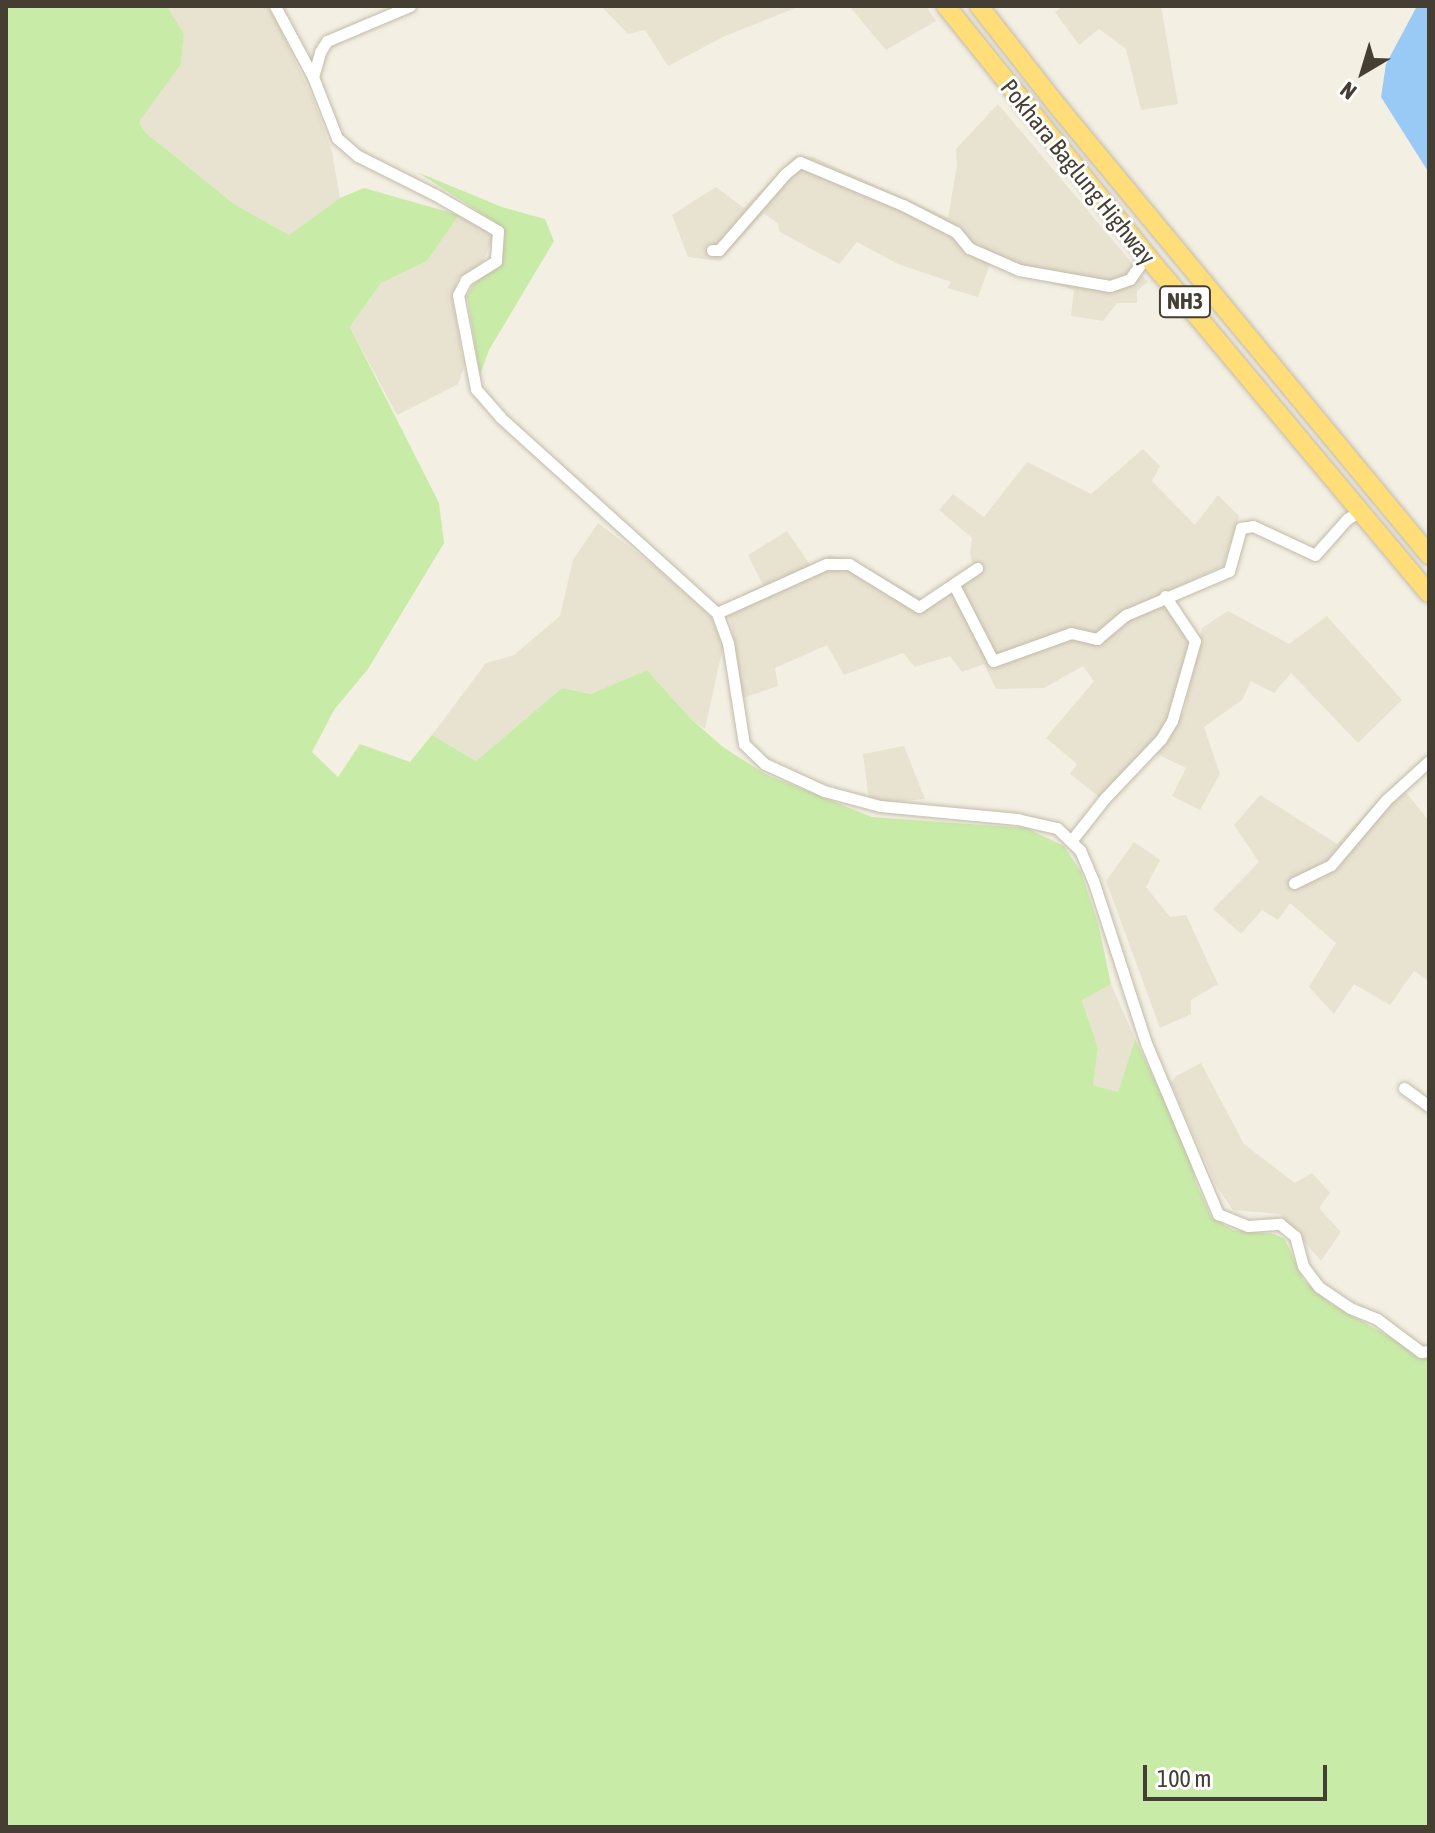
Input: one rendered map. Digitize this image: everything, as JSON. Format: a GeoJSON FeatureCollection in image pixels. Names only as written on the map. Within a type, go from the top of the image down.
{"type":"FeatureCollection","features":[{"type":"Feature","properties":{"kind":"highway","name":"Pokhara Baglung Highway"},"geometry":{"type":"LineString","coordinates":[[946,6],[1147,255],[1429,593]]}},
{"type":"Feature","properties":{"kind":"highway","name":"Pokhara Baglung Highway"},"geometry":{"type":"LineString","coordinates":[[979,6],[1055,103],[1429,555]]}},
{"type":"Feature","properties":{"kind":"street"},"geometry":{"type":"LineString","coordinates":[[275,6],[313,77],[337,138],[358,156],[498,231],[496,261],[466,280],[458,295],[476,389],[500,417],[717,613],[728,643],[744,744],[765,764],[824,791],[880,806],[1017,819],[1057,828],[1080,850],[1093,880],[1146,1043],[1218,1214],[1248,1226],[1280,1224],[1295,1236],[1303,1266],[1319,1287],[1350,1308],[1377,1319],[1421,1352],[1429,1351]]}},
{"type":"Feature","properties":{"kind":"street"},"geometry":{"type":"LineString","coordinates":[[313,77],[320,52],[327,41],[410,6]]}},
{"type":"Feature","properties":{"kind":"street"},"geometry":{"type":"LineString","coordinates":[[712,250],[719,250],[785,174],[800,162],[903,205],[956,232],[969,248],[1019,270],[1110,286],[1130,279],[1147,255]]}},
{"type":"Feature","properties":{"kind":"street"},"geometry":{"type":"LineString","coordinates":[[954,585],[993,661],[1071,633],[1097,639],[1126,615],[1229,571],[1241,528],[1253,526],[1315,555],[1347,519],[1360,511]]}},
{"type":"Feature","properties":{"kind":"street"},"geometry":{"type":"LineString","coordinates":[[717,613],[826,564],[849,564],[919,607],[977,568]]}},
{"type":"Feature","properties":{"kind":"street"},"geometry":{"type":"LineString","coordinates":[[1071,841],[1105,798],[1161,739],[1172,721],[1195,641],[1165,596]]}},
{"type":"Feature","properties":{"kind":"street"},"geometry":{"type":"LineString","coordinates":[[1294,883],[1331,865],[1386,800],[1429,761]]}},
{"type":"Feature","properties":{"kind":"street"},"geometry":{"type":"LineString","coordinates":[[1404,1088],[1429,1106]]}},
{"type":"Feature","properties":{"kind":"shaded area"},"geometry":{"type":"Polygon","coordinates":[[[167,6],[267,6],[276,20],[314,101],[332,152],[340,198],[289,235],[234,204],[145,132],[139,122],[181,63],[184,34],[167,6]]]}},
{"type":"Feature","properties":{"kind":"shaded area"},"geometry":{"type":"Polygon","coordinates":[[[601,6],[800,6],[725,36],[668,66],[645,30],[628,34],[601,6]]]}},
{"type":"Feature","properties":{"kind":"shaded area"},"geometry":{"type":"Polygon","coordinates":[[[849,6],[926,6],[936,21],[886,50],[849,6]]]}},
{"type":"Feature","properties":{"kind":"shaded area"},"geometry":{"type":"Polygon","coordinates":[[[1063,6],[1161,6],[1178,104],[1141,110],[1126,49],[1099,29],[1079,45],[1055,12],[1063,6]]]}},
{"type":"Feature","properties":{"kind":"shaded area"},"geometry":{"type":"Polygon","coordinates":[[[998,104],[1148,282],[1137,291],[1137,303],[1117,303],[1103,321],[1071,316],[1074,290],[990,264],[978,297],[947,288],[951,282],[898,264],[857,242],[839,264],[780,232],[777,223],[764,213],[720,261],[688,257],[672,215],[716,187],[744,208],[795,156],[813,157],[948,218],[957,165],[956,149],[998,104]]]}},
{"type":"Feature","properties":{"kind":"shaded area"},"geometry":{"type":"Polygon","coordinates":[[[459,215],[494,235],[483,262],[458,279],[452,297],[464,367],[458,384],[397,415],[350,327],[381,283],[427,261],[459,215]]]}},
{"type":"Feature","properties":{"kind":"shaded area"},"geometry":{"type":"Polygon","coordinates":[[[1143,449],[1160,466],[1152,481],[1195,525],[1218,495],[1239,516],[1223,566],[1159,595],[1184,629],[1189,649],[1176,703],[1161,735],[1102,799],[1070,774],[1077,764],[1046,738],[1094,681],[1083,666],[1044,688],[996,689],[984,664],[962,672],[950,656],[915,667],[903,653],[844,675],[827,645],[775,668],[778,686],[743,698],[731,622],[724,605],[763,585],[748,555],[787,531],[810,565],[830,555],[857,562],[922,599],[974,569],[970,553],[972,538],[939,510],[953,494],[984,517],[1027,462],[1091,494],[1143,449]]]}},
{"type":"Feature","properties":{"kind":"shaded area"},"geometry":{"type":"Polygon","coordinates":[[[598,523],[657,568],[711,617],[723,646],[705,729],[691,719],[647,670],[591,694],[562,688],[476,761],[432,735],[486,663],[514,655],[560,616],[573,560],[598,523]]]}},
{"type":"Feature","properties":{"kind":"shaded area"},"geometry":{"type":"Polygon","coordinates":[[[1228,611],[1289,644],[1327,616],[1402,700],[1358,743],[1291,673],[1274,693],[1251,681],[1242,700],[1204,727],[1220,774],[1200,810],[1172,796],[1186,768],[1155,753],[1184,712],[1202,628],[1228,611]]]}},
{"type":"Feature","properties":{"kind":"shaded area"},"geometry":{"type":"Polygon","coordinates":[[[904,746],[925,799],[891,802],[869,799],[863,754],[904,746]]]}},
{"type":"Feature","properties":{"kind":"shaded area"},"geometry":{"type":"Polygon","coordinates":[[[1397,781],[1429,821],[1429,981],[1414,971],[1390,1005],[1354,984],[1334,1014],[1309,987],[1336,943],[1290,903],[1278,920],[1262,910],[1241,934],[1213,909],[1259,862],[1234,825],[1260,795],[1337,844],[1397,781]]]}},
{"type":"Feature","properties":{"kind":"shaded area"},"geometry":{"type":"Polygon","coordinates":[[[1134,842],[1160,860],[1146,887],[1170,917],[1186,915],[1218,984],[1191,1000],[1191,1014],[1160,1028],[1106,881],[1134,842]]]}},
{"type":"Feature","properties":{"kind":"shaded area"},"geometry":{"type":"Polygon","coordinates":[[[1111,984],[1135,1039],[1118,1092],[1093,1085],[1098,1048],[1082,999],[1111,984]]]}},
{"type":"Feature","properties":{"kind":"shaded area"},"geometry":{"type":"Polygon","coordinates":[[[1201,1063],[1244,1144],[1295,1183],[1312,1173],[1330,1193],[1319,1208],[1341,1232],[1321,1261],[1280,1214],[1233,1210],[1217,1187],[1171,1083],[1176,1076],[1201,1063]]]}},
{"type":"Feature","properties":{"kind":"green space"},"geometry":{"type":"Polygon","coordinates":[[[6,6],[167,6],[184,34],[181,64],[139,122],[145,132],[234,204],[289,235],[340,198],[364,188],[459,215],[427,261],[381,283],[350,327],[439,503],[444,543],[368,669],[334,710],[312,752],[338,777],[360,744],[410,762],[432,735],[476,761],[562,688],[591,694],[647,670],[691,719],[723,747],[765,774],[872,817],[1026,828],[1064,846],[1081,872],[1098,923],[1111,984],[1082,1000],[1098,1048],[1093,1085],[1118,1092],[1135,1039],[1187,1148],[1196,1183],[1211,1217],[1233,1230],[1274,1234],[1285,1239],[1303,1280],[1331,1304],[1429,1359],[1429,1827],[6,1827],[6,6]]]}},
{"type":"Feature","properties":{"kind":"green space"},"geometry":{"type":"Polygon","coordinates":[[[417,172],[502,207],[545,219],[554,241],[489,350],[480,375],[467,296],[477,279],[495,268],[502,257],[503,234],[495,222],[417,172]]]}},
{"type":"Feature","properties":{"kind":"water"},"geometry":{"type":"Polygon","coordinates":[[[1417,6],[1429,6],[1429,173],[1381,97],[1386,64],[1417,6]]]}}]}
